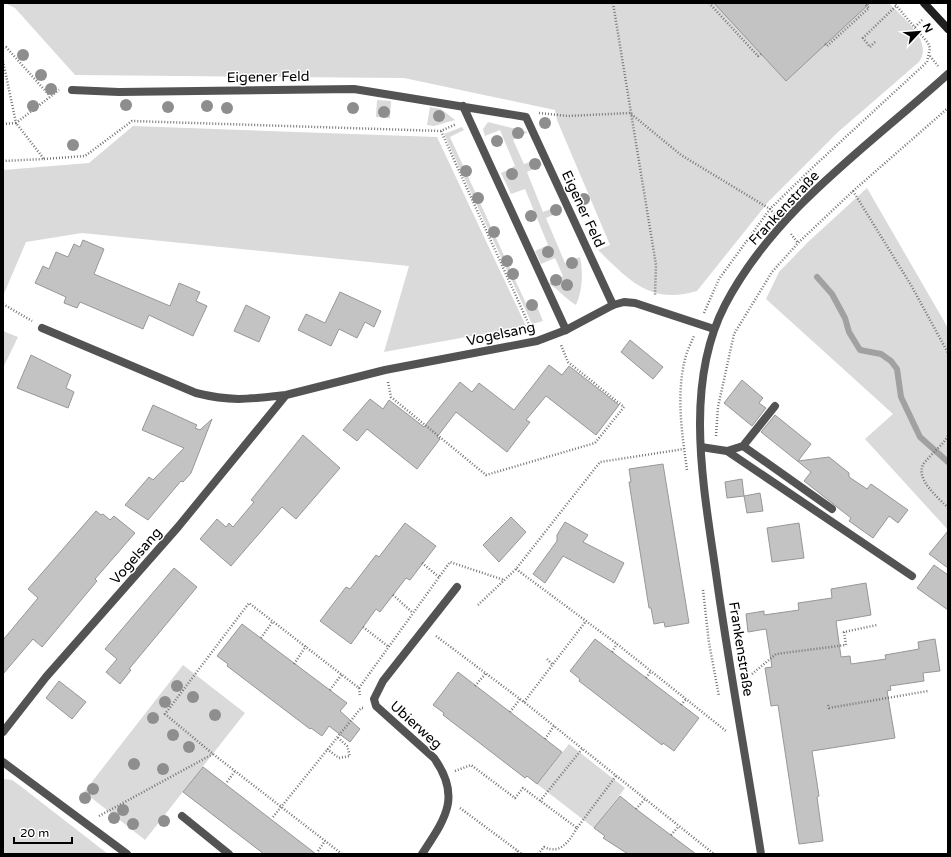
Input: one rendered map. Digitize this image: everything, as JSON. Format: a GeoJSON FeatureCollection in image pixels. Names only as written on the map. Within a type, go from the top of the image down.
{"type":"FeatureCollection","features":[{"type":"Feature","properties":{"kind":"main road"},"geometry":{"type":"LineString","coordinates":[[924,3],[948,29]]}},
{"type":"Feature","properties":{"kind":"street","name":"Frankenstraße"},"geometry":{"type":"LineString","coordinates":[[761,854],[726,644],[708,517],[701,447],[700,407],[704,371],[714,329],[725,305],[755,258],[783,224],[825,182],[948,74]]}},
{"type":"Feature","properties":{"kind":"street","name":"Eigener Feld"},"geometry":{"type":"LineString","coordinates":[[72,90],[119,92],[354,89],[526,117],[613,305]]}},
{"type":"Feature","properties":{"kind":"street"},"geometry":{"type":"LineString","coordinates":[[463,106],[566,330]]}},
{"type":"Feature","properties":{"kind":"street","name":"Vogelsang"},"geometry":{"type":"LineString","coordinates":[[42,328],[196,393],[218,399],[237,400],[286,395],[385,370],[537,341],[566,330],[613,305],[624,302],[635,303],[714,329]]}},
{"type":"Feature","properties":{"kind":"street","name":"Vogelsang"},"geometry":{"type":"LineString","coordinates":[[3,732],[46,677],[178,527],[286,395]]}},
{"type":"Feature","properties":{"kind":"street"},"geometry":{"type":"LineString","coordinates":[[727,451],[743,446],[775,406]]}},
{"type":"Feature","properties":{"kind":"street"},"geometry":{"type":"LineString","coordinates":[[743,446],[832,509]]}},
{"type":"Feature","properties":{"kind":"street"},"geometry":{"type":"LineString","coordinates":[[701,447],[727,451],[912,576]]}},
{"type":"Feature","properties":{"kind":"street","name":"Ubierweg"},"geometry":{"type":"LineString","coordinates":[[422,854],[446,814],[449,801],[448,782],[445,774],[434,758],[376,706],[374,699],[383,681],[457,586]]}},
{"type":"Feature","properties":{"kind":"street"},"geometry":{"type":"LineString","coordinates":[[3,762],[127,854]]}},
{"type":"Feature","properties":{"kind":"street"},"geometry":{"type":"LineString","coordinates":[[182,816],[229,854]]}},
{"type":"Feature","properties":{"kind":"path"},"geometry":{"type":"LineString","coordinates":[[613,3],[656,265],[656,292],[653,309]]}},
{"type":"Feature","properties":{"kind":"path"},"geometry":{"type":"LineString","coordinates":[[708,3],[758,56],[761,54]]}},
{"type":"Feature","properties":{"kind":"path"},"geometry":{"type":"LineString","coordinates":[[826,44],[827,46],[869,8],[864,3]]}},
{"type":"Feature","properties":{"kind":"path"},"geometry":{"type":"LineString","coordinates":[[718,279],[770,210],[810,169],[927,62],[930,48],[928,42],[895,4],[862,38],[870,47],[875,42]]}},
{"type":"Feature","properties":{"kind":"path"},"geometry":{"type":"LineString","coordinates":[[3,48],[6,47],[50,96]]}},
{"type":"Feature","properties":{"kind":"path"},"geometry":{"type":"LineString","coordinates":[[3,61],[16,123],[44,159]]}},
{"type":"Feature","properties":{"kind":"path"},"geometry":{"type":"LineString","coordinates":[[3,124],[16,123],[60,88]]}},
{"type":"Feature","properties":{"kind":"path"},"geometry":{"type":"LineString","coordinates":[[715,449],[718,407],[734,334],[772,272],[798,243],[853,191],[948,108]]}},
{"type":"Feature","properties":{"kind":"path"},"geometry":{"type":"LineString","coordinates":[[3,161],[85,156],[132,121],[441,130],[537,341]]}},
{"type":"Feature","properties":{"kind":"path"},"geometry":{"type":"LineString","coordinates":[[853,191],[911,285],[948,353]]}},
{"type":"Feature","properties":{"kind":"path"},"geometry":{"type":"LineString","coordinates":[[3,304],[42,328]]}},
{"type":"Feature","properties":{"kind":"path"},"geometry":{"type":"LineString","coordinates":[[385,370],[391,397],[486,475],[595,442],[624,407],[568,362],[557,334]]}},
{"type":"Feature","properties":{"kind":"path"},"geometry":{"type":"LineString","coordinates":[[948,436],[943,444],[924,462],[922,476],[924,482],[948,508]]}},
{"type":"Feature","properties":{"kind":"path"},"geometry":{"type":"LineString","coordinates":[[478,604],[516,569],[600,462],[684,449]]}},
{"type":"Feature","properties":{"kind":"path"},"geometry":{"type":"LineString","coordinates":[[422,563],[439,576]]}},
{"type":"Feature","properties":{"kind":"path"},"geometry":{"type":"LineString","coordinates":[[516,569],[616,644],[726,731]]}},
{"type":"Feature","properties":{"kind":"path"},"geometry":{"type":"LineString","coordinates":[[393,595],[413,613]]}},
{"type":"Feature","properties":{"kind":"path"},"geometry":{"type":"LineString","coordinates":[[342,854],[213,754],[165,714],[249,603],[359,688],[361,708]]}},
{"type":"Feature","properties":{"kind":"path"},"geometry":{"type":"LineString","coordinates":[[261,638],[273,621]]}},
{"type":"Feature","properties":{"kind":"path"},"geometry":{"type":"LineString","coordinates":[[524,702],[586,621]]}},
{"type":"Feature","properties":{"kind":"path"},"geometry":{"type":"LineString","coordinates":[[752,674],[776,654],[846,645],[844,632],[877,625]]}},
{"type":"Feature","properties":{"kind":"path"},"geometry":{"type":"LineString","coordinates":[[363,627],[388,647]]}},
{"type":"Feature","properties":{"kind":"path"},"geometry":{"type":"LineString","coordinates":[[425,628],[524,702],[713,854]]}},
{"type":"Feature","properties":{"kind":"path"},"geometry":{"type":"LineString","coordinates":[[612,652],[616,644]]}},
{"type":"Feature","properties":{"kind":"path"},"geometry":{"type":"LineString","coordinates":[[294,664],[306,646]]}},
{"type":"Feature","properties":{"kind":"path"},"geometry":{"type":"LineString","coordinates":[[547,659],[552,665]]}},
{"type":"Feature","properties":{"kind":"path"},"geometry":{"type":"LineString","coordinates":[[646,678],[651,671]]}},
{"type":"Feature","properties":{"kind":"path"},"geometry":{"type":"LineString","coordinates":[[475,686],[486,673]]}},
{"type":"Feature","properties":{"kind":"path"},"geometry":{"type":"LineString","coordinates":[[330,690],[342,674]]}},
{"type":"Feature","properties":{"kind":"path"},"geometry":{"type":"LineString","coordinates":[[828,706],[829,708],[928,691]]}},
{"type":"Feature","properties":{"kind":"path"},"geometry":{"type":"LineString","coordinates":[[681,705],[686,699]]}},
{"type":"Feature","properties":{"kind":"path"},"geometry":{"type":"LineString","coordinates":[[510,712],[520,700]]}},
{"type":"Feature","properties":{"kind":"path"},"geometry":{"type":"LineString","coordinates":[[273,817],[361,708],[376,706]]}},
{"type":"Feature","properties":{"kind":"path"},"geometry":{"type":"LineString","coordinates":[[545,739],[554,726]]}},
{"type":"Feature","properties":{"kind":"path"},"geometry":{"type":"LineString","coordinates":[[327,749],[339,758],[350,756],[348,746],[337,737]]}},
{"type":"Feature","properties":{"kind":"path"},"geometry":{"type":"LineString","coordinates":[[540,801],[582,749]]}},
{"type":"Feature","properties":{"kind":"path"},"geometry":{"type":"LineString","coordinates":[[87,825],[107,810],[213,754]]}},
{"type":"Feature","properties":{"kind":"path"},"geometry":{"type":"LineString","coordinates":[[445,774],[471,765],[515,798],[523,788],[577,828]]}},
{"type":"Feature","properties":{"kind":"path"},"geometry":{"type":"LineString","coordinates":[[227,782],[235,771]]}},
{"type":"Feature","properties":{"kind":"path"},"geometry":{"type":"LineString","coordinates":[[538,854],[544,847],[556,850],[563,847],[616,776]]}},
{"type":"Feature","properties":{"kind":"path"},"geometry":{"type":"LineString","coordinates":[[636,809],[645,799]]}},
{"type":"Feature","properties":{"kind":"path"},"geometry":{"type":"LineString","coordinates":[[449,801],[522,854]]}},
{"type":"Feature","properties":{"kind":"path"},"geometry":{"type":"LineString","coordinates":[[671,835],[679,826]]}},
{"type":"Feature","properties":{"kind":"path"},"geometry":{"type":"LineString","coordinates":[[318,851],[325,841]]}},
{"type":"Feature","properties":{"kind":"path"},"geometry":{"type":"LineString","coordinates":[[515,854],[518,851]]}},
{"type":"Feature","properties":{"kind":"shaded area"},"geometry":{"type":"Polygon","coordinates":[[[5,3],[889,3],[908,22],[920,38],[923,54],[919,62],[838,132],[769,201],[697,291],[666,295],[653,292],[631,280],[598,250],[610,245],[557,120],[555,110],[404,78],[75,75],[15,8],[5,3]]]}},
{"type":"Feature","properties":{"kind":"shaded area"},"geometry":{"type":"Polygon","coordinates":[[[377,100],[391,101],[390,118],[376,117],[377,100]]]}},
{"type":"Feature","properties":{"kind":"shaded area"},"geometry":{"type":"Polygon","coordinates":[[[430,107],[441,109],[455,120],[434,126],[427,125],[430,107]]]}},
{"type":"Feature","properties":{"kind":"shaded area"},"geometry":{"type":"Polygon","coordinates":[[[488,122],[528,132],[513,140],[524,164],[539,159],[542,165],[527,172],[543,212],[559,206],[562,211],[546,218],[565,263],[580,257],[582,281],[576,305],[548,284],[563,276],[555,258],[541,264],[535,251],[548,245],[525,189],[511,194],[501,173],[515,166],[500,130],[485,136],[483,129],[488,122]]]}},
{"type":"Feature","properties":{"kind":"shaded area"},"geometry":{"type":"Polygon","coordinates":[[[133,126],[437,137],[526,326],[384,352],[409,266],[82,233],[26,242],[3,296],[3,170],[89,163],[133,126]]]}},
{"type":"Feature","properties":{"kind":"shaded area"},"geometry":{"type":"Polygon","coordinates":[[[462,127],[464,130],[450,137],[528,308],[536,304],[543,321],[532,324],[444,134],[462,127]]]}},
{"type":"Feature","properties":{"kind":"shaded area"},"geometry":{"type":"Polygon","coordinates":[[[867,188],[948,328],[948,530],[865,439],[893,414],[766,299],[779,272],[808,242],[867,188]]]}},
{"type":"Feature","properties":{"kind":"shaded area"},"geometry":{"type":"Polygon","coordinates":[[[3,331],[18,337],[3,368],[3,331]]]}},
{"type":"Feature","properties":{"kind":"shaded area"},"geometry":{"type":"Polygon","coordinates":[[[183,665],[245,713],[145,840],[84,792],[183,665]]]}},
{"type":"Feature","properties":{"kind":"shaded area"},"geometry":{"type":"Polygon","coordinates":[[[569,744],[625,788],[594,828],[537,784],[569,744]]]}},
{"type":"Feature","properties":{"kind":"shaded area"},"geometry":{"type":"Polygon","coordinates":[[[3,779],[12,780],[19,785],[108,854],[3,854],[3,779]]]}},
{"type":"Feature","properties":{"kind":"building"},"geometry":{"type":"Polygon","coordinates":[[[714,3],[870,3],[786,81],[714,3]]]}},
{"type":"Feature","properties":{"kind":"building"},"geometry":{"type":"Polygon","coordinates":[[[83,240],[104,249],[94,274],[170,306],[179,283],[200,292],[196,301],[207,306],[193,336],[149,315],[143,329],[80,302],[77,308],[64,303],[66,297],[35,283],[43,266],[49,269],[56,252],[68,257],[74,244],[80,247],[83,240]]]}},
{"type":"Feature","properties":{"kind":"building"},"geometry":{"type":"Polygon","coordinates":[[[340,292],[381,311],[374,327],[365,322],[357,338],[339,329],[331,346],[298,330],[306,314],[325,323],[340,292]]]}},
{"type":"Feature","properties":{"kind":"building"},"geometry":{"type":"Polygon","coordinates":[[[246,305],[270,317],[259,342],[234,331],[246,305]]]}},
{"type":"Feature","properties":{"kind":"building"},"geometry":{"type":"Polygon","coordinates":[[[630,340],[663,367],[653,379],[621,352],[630,340]]]}},
{"type":"Feature","properties":{"kind":"building"},"geometry":{"type":"Polygon","coordinates":[[[31,355],[71,375],[66,388],[74,392],[68,408],[17,388],[31,355]]]}},
{"type":"Feature","properties":{"kind":"building"},"geometry":{"type":"Polygon","coordinates":[[[549,365],[562,375],[569,366],[619,405],[596,435],[546,396],[526,420],[530,422],[507,452],[456,412],[437,437],[440,439],[417,469],[367,429],[357,441],[343,430],[370,399],[383,409],[389,400],[424,427],[460,382],[472,392],[479,383],[514,410],[549,365]]]}},
{"type":"Feature","properties":{"kind":"building"},"geometry":{"type":"Polygon","coordinates":[[[742,380],[763,398],[759,403],[766,408],[752,426],[724,403],[742,380]]]}},
{"type":"Feature","properties":{"kind":"building"},"geometry":{"type":"Polygon","coordinates":[[[153,405],[197,425],[195,428],[200,430],[212,419],[191,473],[183,482],[181,481],[148,520],[125,505],[149,477],[153,480],[184,448],[142,430],[153,405]]]}},
{"type":"Feature","properties":{"kind":"building"},"geometry":{"type":"Polygon","coordinates":[[[775,415],[811,444],[798,461],[829,457],[849,473],[849,477],[867,489],[871,484],[908,510],[898,523],[889,516],[873,538],[849,521],[851,518],[804,481],[811,472],[761,432],[775,415]]]}},
{"type":"Feature","properties":{"kind":"building"},"geometry":{"type":"Polygon","coordinates":[[[303,435],[340,468],[296,519],[282,507],[231,566],[200,539],[217,519],[226,527],[229,523],[233,527],[254,502],[251,500],[303,435]]]}},
{"type":"Feature","properties":{"kind":"building"},"geometry":{"type":"Polygon","coordinates":[[[663,464],[689,623],[665,627],[664,622],[654,624],[651,608],[649,608],[629,482],[631,482],[629,469],[663,464]]]}},
{"type":"Feature","properties":{"kind":"building"},"geometry":{"type":"Polygon","coordinates":[[[742,479],[744,496],[727,498],[725,482],[742,479]]]}},
{"type":"Feature","properties":{"kind":"building"},"geometry":{"type":"Polygon","coordinates":[[[760,493],[763,511],[747,513],[744,496],[760,493]]]}},
{"type":"Feature","properties":{"kind":"building"},"geometry":{"type":"Polygon","coordinates":[[[96,511],[101,515],[103,514],[110,520],[114,516],[135,533],[95,579],[97,581],[42,647],[33,639],[3,674],[3,640],[38,598],[28,589],[96,511]]]}},
{"type":"Feature","properties":{"kind":"building"},"geometry":{"type":"Polygon","coordinates":[[[511,517],[526,532],[499,562],[483,545],[511,517]]]}},
{"type":"Feature","properties":{"kind":"building"},"geometry":{"type":"Polygon","coordinates":[[[565,522],[588,535],[583,542],[624,563],[614,583],[563,556],[545,583],[533,574],[557,541],[557,535],[565,522]]]}},
{"type":"Feature","properties":{"kind":"building"},"geometry":{"type":"Polygon","coordinates":[[[405,523],[436,546],[410,580],[406,578],[380,612],[376,609],[351,644],[320,621],[346,587],[350,589],[376,555],[379,557],[405,523]]]}},
{"type":"Feature","properties":{"kind":"building"},"geometry":{"type":"Polygon","coordinates":[[[799,523],[804,558],[772,562],[767,528],[799,523]]]}},
{"type":"Feature","properties":{"kind":"building"},"geometry":{"type":"Polygon","coordinates":[[[948,531],[948,568],[929,554],[948,531]]]}},
{"type":"Feature","properties":{"kind":"building"},"geometry":{"type":"Polygon","coordinates":[[[934,565],[948,575],[948,610],[917,588],[934,565]]]}},
{"type":"Feature","properties":{"kind":"building"},"geometry":{"type":"Polygon","coordinates":[[[174,568],[197,587],[129,669],[131,670],[120,684],[106,672],[117,659],[105,649],[174,568]]]}},
{"type":"Feature","properties":{"kind":"building"},"geometry":{"type":"Polygon","coordinates":[[[866,583],[871,615],[836,621],[841,657],[850,656],[851,664],[886,659],[885,655],[919,649],[918,642],[935,639],[940,671],[923,673],[924,681],[890,686],[891,690],[887,691],[895,738],[812,751],[819,796],[817,797],[823,841],[799,844],[778,705],[771,706],[765,668],[772,667],[766,629],[748,632],[746,614],[764,611],[764,615],[799,610],[798,603],[832,598],[831,589],[866,583]]]}},
{"type":"Feature","properties":{"kind":"building"},"geometry":{"type":"Polygon","coordinates":[[[242,624],[347,703],[340,711],[360,729],[350,742],[329,726],[322,736],[311,728],[310,729],[227,666],[228,664],[217,656],[242,624]]]}},
{"type":"Feature","properties":{"kind":"building"},"geometry":{"type":"Polygon","coordinates":[[[595,639],[699,718],[674,751],[663,743],[662,745],[579,681],[580,679],[570,671],[595,639]]]}},
{"type":"Feature","properties":{"kind":"building"},"geometry":{"type":"Polygon","coordinates":[[[458,672],[562,752],[537,784],[527,776],[525,778],[443,715],[444,713],[433,705],[458,672]]]}},
{"type":"Feature","properties":{"kind":"building"},"geometry":{"type":"Polygon","coordinates":[[[59,681],[86,702],[72,719],[46,698],[59,681]]]}},
{"type":"Feature","properties":{"kind":"building"},"geometry":{"type":"Polygon","coordinates":[[[203,767],[316,854],[264,854],[183,792],[203,767]]]}},
{"type":"Feature","properties":{"kind":"building"},"geometry":{"type":"Polygon","coordinates":[[[620,796],[696,854],[628,854],[603,838],[605,836],[594,828],[620,796]]]}},
{"type":"Feature","properties":{"kind":"waterway"},"geometry":{"type":"LineString","coordinates":[[817,277],[832,294],[845,318],[849,332],[860,350],[881,354],[891,361],[897,369],[901,397],[920,437],[948,462]]}}]}
